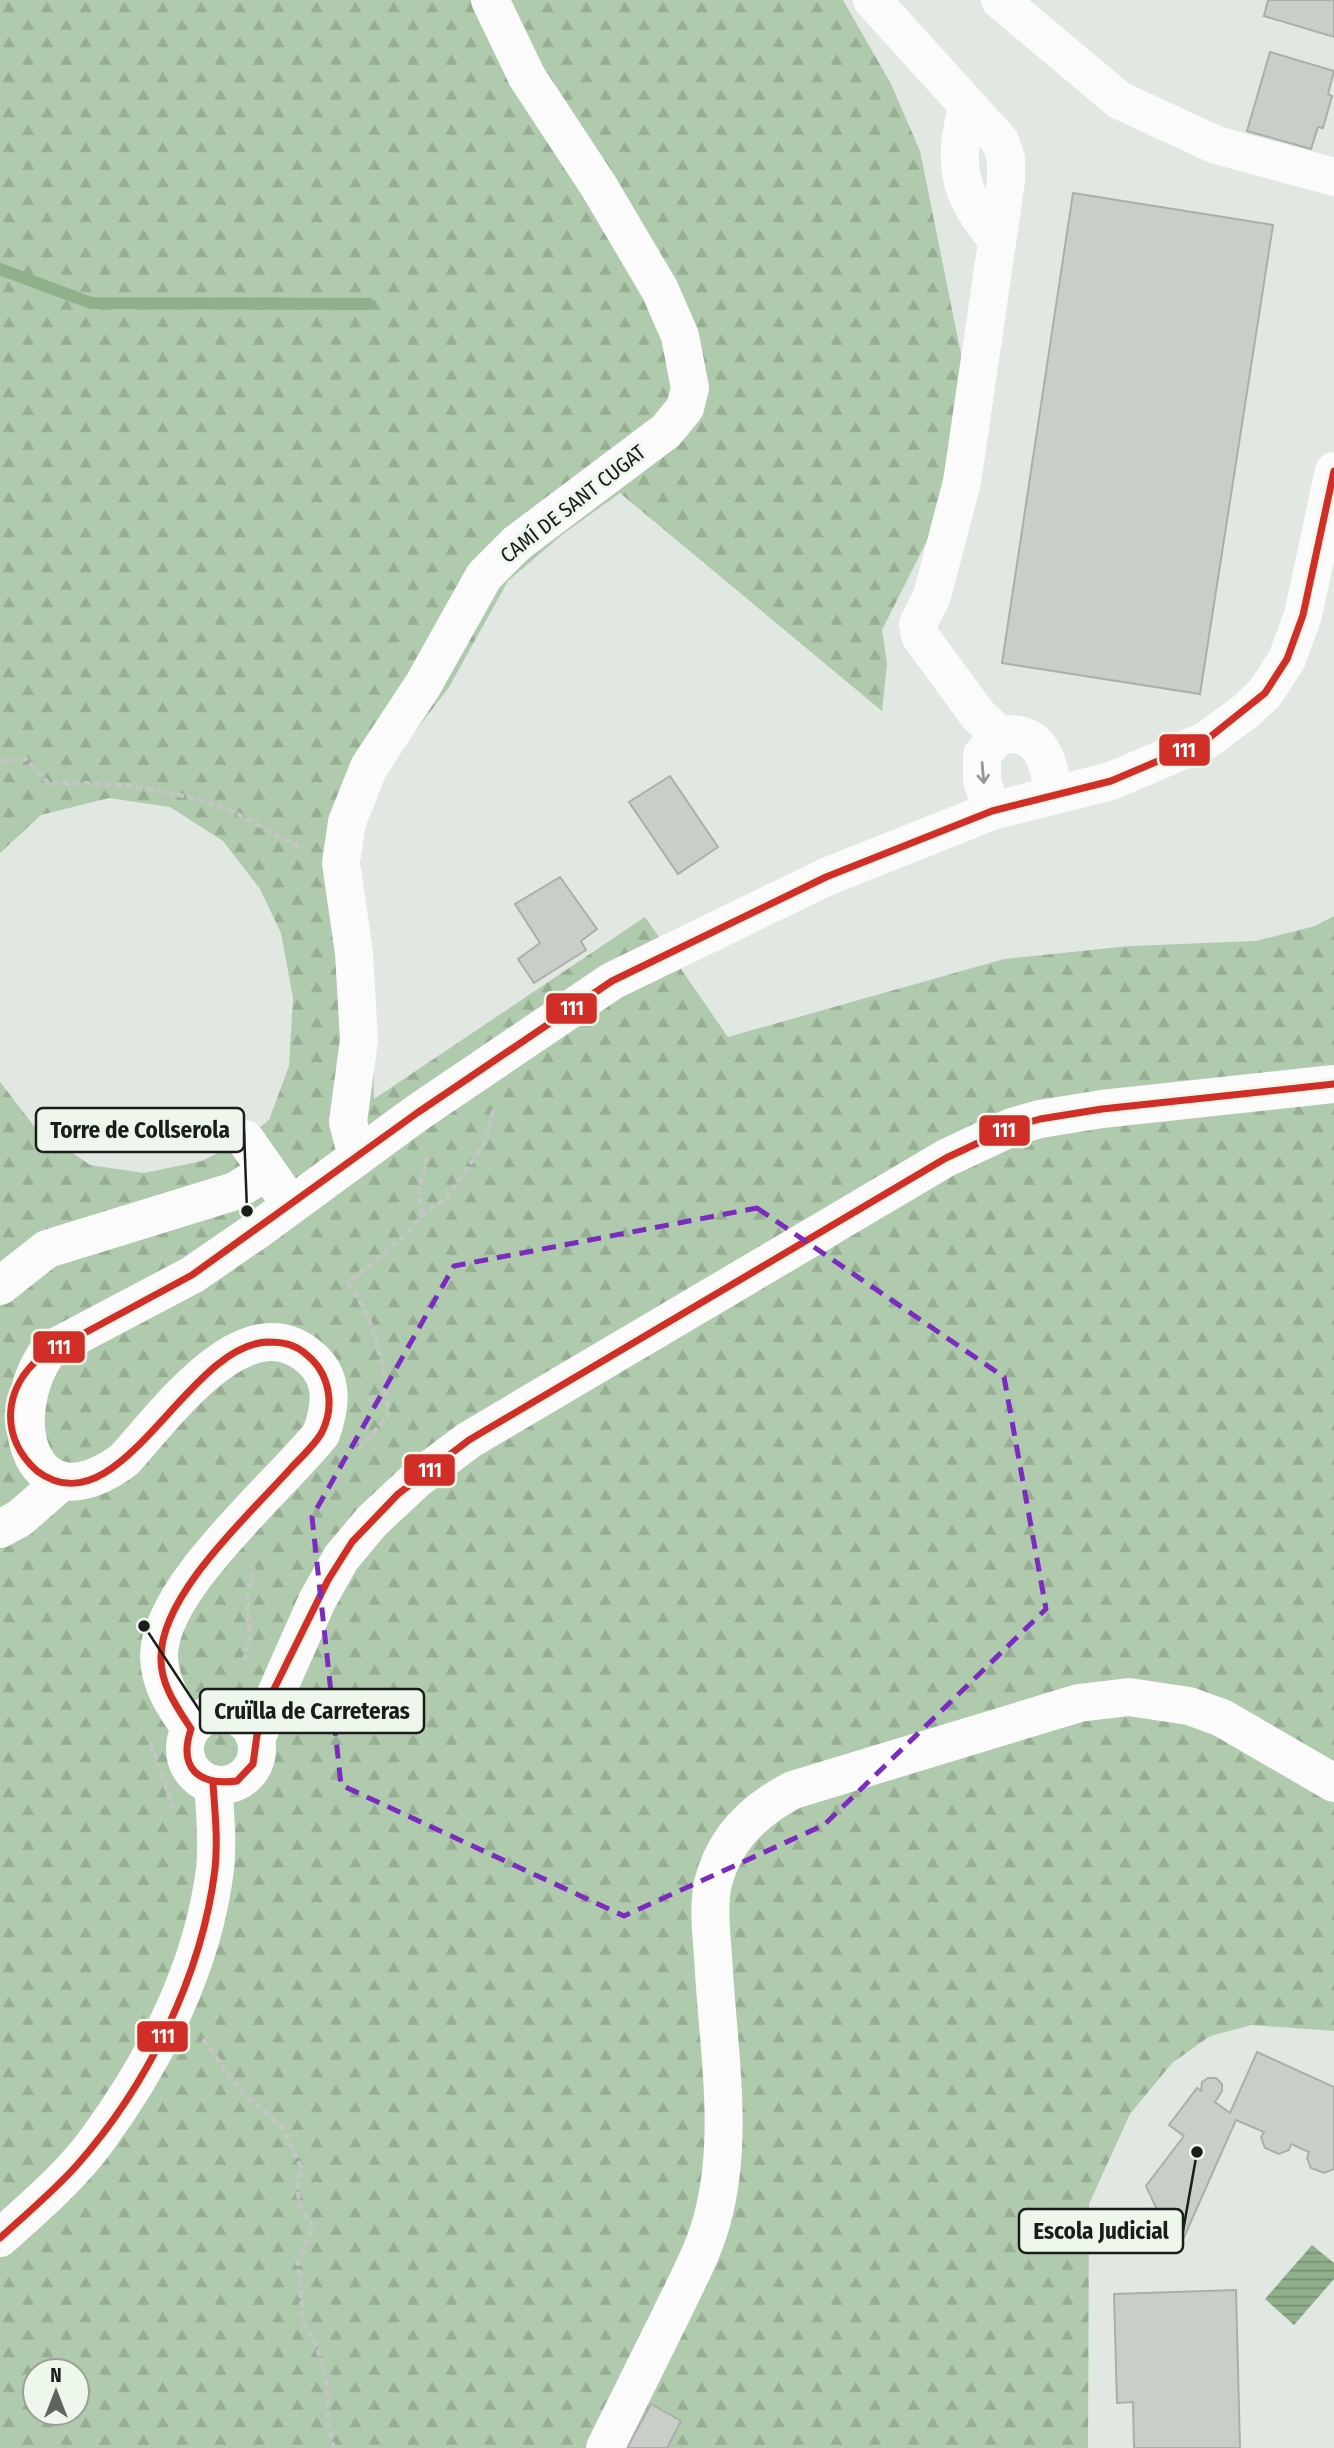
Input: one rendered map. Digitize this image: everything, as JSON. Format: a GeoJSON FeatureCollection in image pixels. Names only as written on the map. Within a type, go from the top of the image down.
{"type":"FeatureCollection","features":[{"type":"Feature","properties":{"kind":"street","name":"CAMÍ DE SANT CUGAT"},"geometry":{"type":"LineString","coordinates":[[357,1157],[348,1122],[359,1040],[354,953],[341,863],[347,822],[369,767],[423,685],[484,576],[517,543],[666,431],[685,408],[690,388],[680,335],[660,290],[598,185],[527,77],[490,0]]}},
{"type":"Feature","properties":{"kind":"street"},"geometry":{"type":"LineString","coordinates":[[872,0],[967,108],[959,142],[962,177],[973,211],[997,240],[962,482],[932,596],[918,624],[920,636],[978,715],[999,735]]}},
{"type":"Feature","properties":{"kind":"street"},"geometry":{"type":"LineString","coordinates":[[1000,0],[1119,100],[1216,145],[1334,177]]}},
{"type":"Feature","properties":{"kind":"street"},"geometry":{"type":"LineString","coordinates":[[191,1729],[172,1703],[163,1682],[159,1659],[163,1632],[170,1614],[206,1562],[321,1434],[329,1413],[330,1396],[325,1379],[317,1364],[291,1344],[260,1341],[245,1346],[216,1364],[124,1460],[94,1479],[60,1483],[30,1470],[14,1451],[5,1429],[8,1396],[30,1364],[48,1351],[192,1275],[292,1206],[417,1113],[612,981],[826,877],[992,811],[1111,782],[1205,741],[1246,711],[1265,693],[1287,659],[1303,615],[1334,471]]}},
{"type":"Feature","properties":{"kind":"street"},"geometry":{"type":"LineString","coordinates":[[992,811],[982,781],[982,755],[999,735],[1014,733],[1032,738],[1046,759],[1055,795]]}},
{"type":"Feature","properties":{"kind":"street"},"geometry":{"type":"LineString","coordinates":[[256,1739],[242,1720],[221,1713],[209,1715],[191,1729],[186,1740],[188,1762],[203,1780],[214,1784],[237,1781],[247,1774],[257,1751],[256,1739],[278,1684],[317,1601],[341,1558],[372,1521],[417,1479],[468,1440],[946,1158],[1012,1127],[1040,1119],[1102,1109],[1334,1084]]}},
{"type":"Feature","properties":{"kind":"street"},"geometry":{"type":"LineString","coordinates":[[245,1139],[292,1206]]}},
{"type":"Feature","properties":{"kind":"street"},"geometry":{"type":"LineString","coordinates":[[0,1286],[47,1250],[236,1191],[267,1171]]}},
{"type":"Feature","properties":{"kind":"street"},"geometry":{"type":"LineString","coordinates":[[0,1528],[20,1518],[60,1483]]}},
{"type":"Feature","properties":{"kind":"street"},"geometry":{"type":"LineString","coordinates":[[605,2448],[698,2260],[714,2213],[722,2165],[723,2110],[710,1902],[714,1881],[730,1843],[745,1823],[764,1805],[793,1790],[1079,1703],[1129,1697],[1189,1706],[1223,1718],[1334,1783]]}},
{"type":"Feature","properties":{"kind":"street"},"geometry":{"type":"LineString","coordinates":[[0,2238],[96,2141],[165,2028],[191,1965],[209,1899],[215,1867],[214,1784]]}},
{"type":"Feature","properties":{"kind":"path"},"geometry":{"type":"LineString","coordinates":[[0,761],[26,759],[49,784],[77,782],[166,793],[233,812],[276,837],[341,863]]}},
{"type":"Feature","properties":{"kind":"path"},"geometry":{"type":"LineString","coordinates":[[356,1452],[388,1416],[387,1387],[376,1338],[363,1303],[348,1283],[407,1234],[423,1214],[446,1199],[465,1175],[485,1142],[497,1104]]}},
{"type":"Feature","properties":{"kind":"path"},"geometry":{"type":"LineString","coordinates":[[417,1113],[428,1153],[418,1194],[423,1214]]}},
{"type":"Feature","properties":{"kind":"path"},"geometry":{"type":"LineString","coordinates":[[256,1560],[247,1601],[250,1635],[245,1658],[278,1684]]}},
{"type":"Feature","properties":{"kind":"path"},"geometry":{"type":"LineString","coordinates":[[202,2037],[240,2091],[281,2125],[301,2167],[297,2183],[298,2199],[313,2226],[298,2263],[303,2322],[317,2347],[327,2384],[328,2424],[334,2448]]}},
{"type":"Feature","properties":{"kind":"highlighted area"},"geometry":{"type":"Polygon","coordinates":[[[757,1208],[1004,1377],[1046,1609],[824,1825],[624,1916],[341,1785],[312,1517],[454,1266],[757,1208]]]}},
{"type":"Feature","properties":{"kind":"green space"},"geometry":{"type":"Polygon","coordinates":[[[0,0],[843,0],[891,84],[920,151],[963,364],[942,511],[882,630],[887,663],[882,711],[620,493],[563,534],[508,581],[449,687],[389,766],[361,828],[360,880],[371,956],[374,1099],[645,917],[728,1037],[1004,959],[1130,946],[1256,941],[1315,926],[1334,916],[1334,2031],[1252,2025],[1210,2036],[1172,2063],[1130,2114],[1089,2204],[1088,2448],[0,2448],[0,1082],[34,1126],[90,1165],[144,1173],[202,1161],[245,1139],[269,1120],[289,1066],[293,998],[281,933],[260,889],[223,841],[170,807],[109,798],[41,815],[0,853],[0,0]]]}},
{"type":"Feature","properties":{"kind":"shaded area"},"geometry":{"type":"Polygon","coordinates":[[[1312,2245],[1334,2263],[1334,2279],[1294,2325],[1265,2299],[1312,2245]]]}},
{"type":"Feature","properties":{"kind":"building"},"geometry":{"type":"Polygon","coordinates":[[[1268,0],[1334,0],[1334,37],[1264,16],[1268,0]]]}},
{"type":"Feature","properties":{"kind":"building"},"geometry":{"type":"Polygon","coordinates":[[[1270,52],[1334,71],[1328,94],[1332,96],[1323,128],[1318,127],[1311,149],[1247,131],[1270,52]]]}},
{"type":"Feature","properties":{"kind":"building"},"geometry":{"type":"Polygon","coordinates":[[[1073,193],[1273,225],[1200,694],[1002,663],[1073,193]]]}},
{"type":"Feature","properties":{"kind":"building"},"geometry":{"type":"Polygon","coordinates":[[[670,776],[718,847],[678,874],[629,802],[670,776]]]}},
{"type":"Feature","properties":{"kind":"building"},"geometry":{"type":"Polygon","coordinates":[[[560,877],[597,929],[581,941],[586,950],[534,983],[518,959],[540,943],[515,904],[560,877]]]}},
{"type":"Feature","properties":{"kind":"building"},"geometry":{"type":"Polygon","coordinates":[[[1257,2052],[1334,2087],[1334,2169],[1324,2173],[1311,2168],[1307,2158],[1309,2152],[1291,2144],[1289,2150],[1279,2154],[1265,2148],[1261,2137],[1264,2132],[1236,2120],[1177,2253],[1146,2186],[1184,2136],[1169,2125],[1197,2088],[1201,2091],[1202,2082],[1208,2078],[1216,2078],[1222,2084],[1222,2091],[1215,2102],[1230,2113],[1257,2052]]]}},
{"type":"Feature","properties":{"kind":"building"},"geometry":{"type":"Polygon","coordinates":[[[1236,2290],[1240,2448],[1134,2448],[1133,2402],[1117,2403],[1114,2294],[1236,2290]]]}},
{"type":"Feature","properties":{"kind":"building"},"geometry":{"type":"Polygon","coordinates":[[[651,2404],[681,2421],[667,2448],[627,2448],[651,2404]]]}},
{"type":"Feature","properties":{"kind":"waterway"},"geometry":{"type":"LineString","coordinates":[[0,269],[91,303],[369,304]]}},
{"type":"Feature","properties":{"kind":"transit line","name":"111"},"geometry":{"type":"LineString","coordinates":[[1334,471],[1303,615],[1287,659],[1265,693],[1205,741],[1111,781],[992,811],[826,877],[612,981],[417,1113],[192,1275],[42,1356],[19,1383],[13,1398],[12,1429],[25,1458],[37,1471],[67,1483],[97,1477],[125,1458],[209,1372],[238,1351],[268,1342],[289,1344],[307,1355],[321,1371],[329,1401],[322,1432],[211,1556],[176,1607],[165,1633],[161,1667],[170,1695],[191,1729],[187,1754],[190,1764],[194,1772],[202,1777],[223,1782],[237,1781],[253,1764],[257,1735],[273,1691],[328,1580],[352,1542],[398,1494],[469,1440],[946,1158],[1012,1127],[1040,1119],[1102,1109],[1334,1084]]}},
{"type":"Feature","properties":{"kind":"transit line","name":"111"},"geometry":{"type":"LineString","coordinates":[[0,2238],[59,2184],[103,2134],[127,2100],[168,2027],[198,1949],[208,1909],[216,1858],[213,1784]]}},
{"type":"Feature","properties":{"kind":"place","name":"Torre de Collserola"},"geometry":{"type":"Point","coordinates":[247,1211]}},
{"type":"Feature","properties":{"kind":"place","name":"Cruïlla de Carreteras"},"geometry":{"type":"Point","coordinates":[144,1626]}},
{"type":"Feature","properties":{"kind":"place","name":"Escola Judicial"},"geometry":{"type":"Point","coordinates":[1197,2152]}}]}
